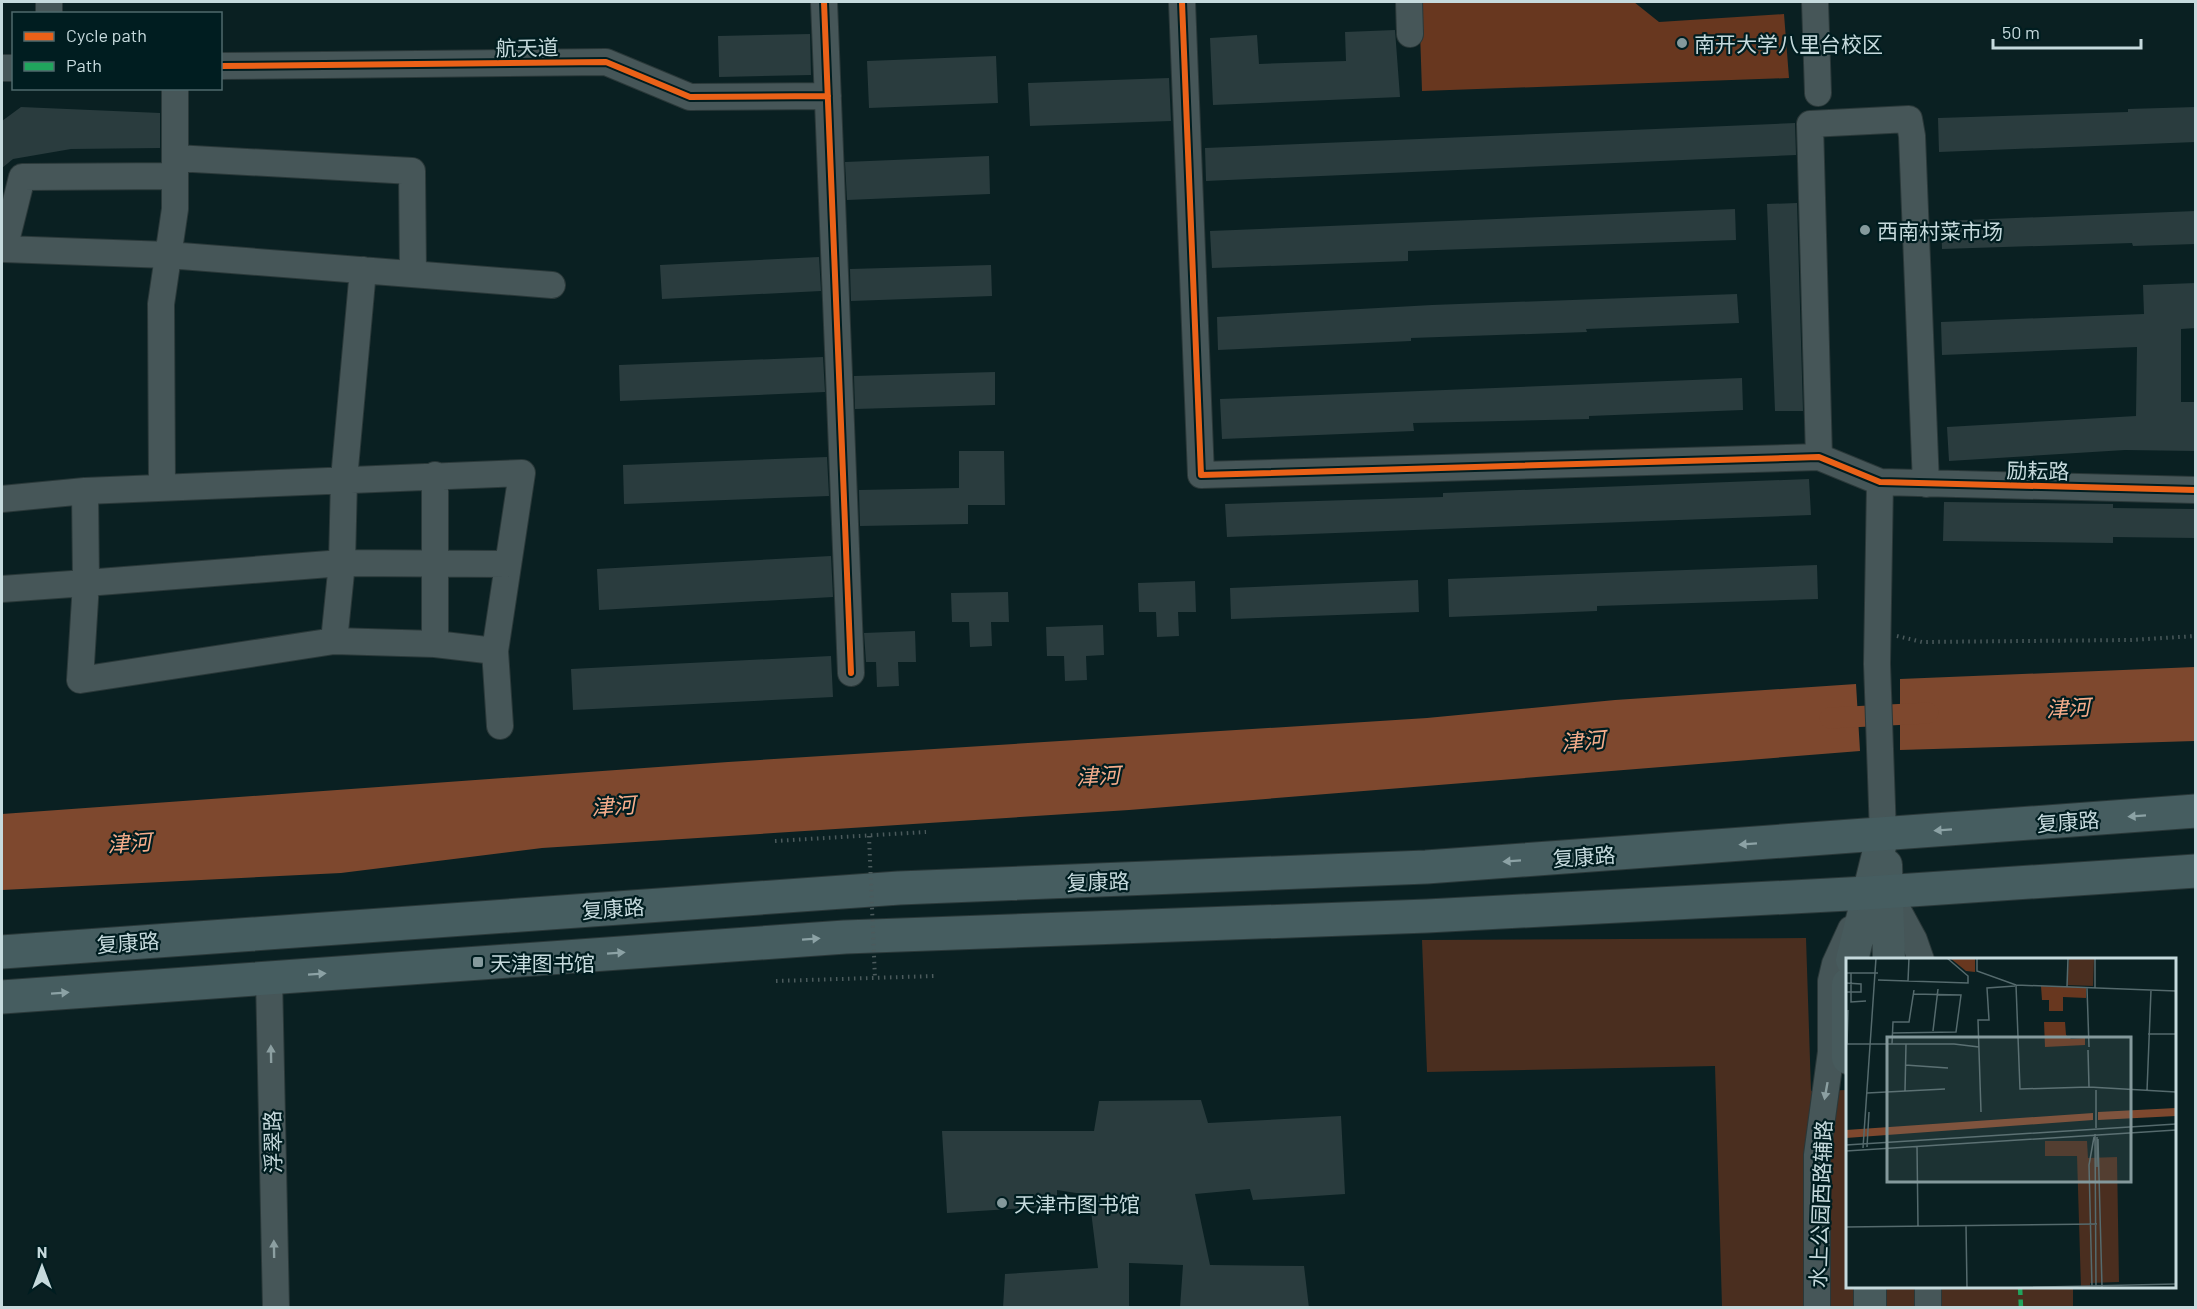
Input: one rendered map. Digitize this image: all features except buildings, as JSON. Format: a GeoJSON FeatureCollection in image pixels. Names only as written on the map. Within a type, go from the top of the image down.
{"type":"FeatureCollection","features":[{"type":"Feature","properties":{"kind":"highway","name":"复康路"},"geometry":{"type":"LineString","coordinates":[[2,951],[899,888],[1426,867],[2196,812]]}},
{"type":"Feature","properties":{"kind":"highway"},"geometry":{"type":"LineString","coordinates":[[2,997],[845,936],[1427,916],[1877,892],[2196,871]]}},
{"type":"Feature","properties":{"kind":"main road"},"geometry":{"type":"LineString","coordinates":[[1866,958],[1883,834]]}},
{"type":"Feature","properties":{"kind":"main road"},"geometry":{"type":"LineString","coordinates":[[1853,958],[1877,892]]}},
{"type":"Feature","properties":{"kind":"main road"},"geometry":{"type":"LineString","coordinates":[[1877,892],[1888,958]]}},
{"type":"Feature","properties":{"kind":"main road"},"geometry":{"type":"LineString","coordinates":[[1877,892],[1906,958]]}},
{"type":"Feature","properties":{"kind":"main road"},"geometry":{"type":"LineString","coordinates":[[1870,1288],[1870,1308]]}},
{"type":"Feature","properties":{"kind":"main road"},"geometry":{"type":"LineString","coordinates":[[1892,1288],[1892,1308]]}},
{"type":"Feature","properties":{"kind":"street"},"geometry":{"type":"LineString","coordinates":[[824,2],[851,673]]}},
{"type":"Feature","properties":{"kind":"street"},"geometry":{"type":"LineString","coordinates":[[1182,2],[1201,475],[1819,457],[1810,123],[1909,118],[1912,136],[1926,484]]}},
{"type":"Feature","properties":{"kind":"street"},"geometry":{"type":"LineString","coordinates":[[1409,2],[1410,34]]}},
{"type":"Feature","properties":{"kind":"street"},"geometry":{"type":"LineString","coordinates":[[1815,2],[1818,93]]}},
{"type":"Feature","properties":{"kind":"street","name":"航天道"},"geometry":{"type":"LineString","coordinates":[[222,66],[606,62],[690,97],[828,96]]}},
{"type":"Feature","properties":{"kind":"street"},"geometry":{"type":"LineString","coordinates":[[162,487],[161,304],[175,209],[175,90]]}},
{"type":"Feature","properties":{"kind":"street"},"geometry":{"type":"LineString","coordinates":[[413,273],[412,171],[175,167],[22,177],[4,249],[168,255],[552,285]]}},
{"type":"Feature","properties":{"kind":"street"},"geometry":{"type":"LineString","coordinates":[[334,641],[342,563],[344,479],[363,270]]}},
{"type":"Feature","properties":{"kind":"street","name":"励耘路"},"geometry":{"type":"LineString","coordinates":[[1819,457],[1880,482],[2196,490]]}},
{"type":"Feature","properties":{"kind":"street"},"geometry":{"type":"LineString","coordinates":[[2,499],[162,487],[522,473],[495,651],[500,726]]}},
{"type":"Feature","properties":{"kind":"street"},"geometry":{"type":"LineString","coordinates":[[435,475],[435,644]]}},
{"type":"Feature","properties":{"kind":"street"},"geometry":{"type":"LineString","coordinates":[[1880,482],[1877,664],[1883,834]]}},
{"type":"Feature","properties":{"kind":"street"},"geometry":{"type":"LineString","coordinates":[[85,491],[87,583],[80,680],[334,641],[435,644],[495,651]]}},
{"type":"Feature","properties":{"kind":"street"},"geometry":{"type":"LineString","coordinates":[[2,589],[342,563],[508,564]]}},
{"type":"Feature","properties":{"kind":"street"},"geometry":{"type":"LineString","coordinates":[[1877,892],[1914,940],[1919,958]]}},
{"type":"Feature","properties":{"kind":"street","name":"水上公园西路辅路"},"geometry":{"type":"LineString","coordinates":[[1817,1308],[1817,1155],[1831,1052],[1831,981],[1835,964],[1877,892]]}},
{"type":"Feature","properties":{"kind":"street","name":"浮翠路"},"geometry":{"type":"LineString","coordinates":[[269,977],[276,1308]]}},
{"type":"Feature","properties":{"kind":"street"},"geometry":{"type":"LineString","coordinates":[[1928,1288],[1928,1308]]}},
{"type":"Feature","properties":{"kind":"path"},"geometry":{"type":"LineString","coordinates":[[1877,631],[1922,642],[2131,640],[2196,636]]}},
{"type":"Feature","properties":{"kind":"path"},"geometry":{"type":"LineString","coordinates":[[775,841],[926,832]]}},
{"type":"Feature","properties":{"kind":"path"},"geometry":{"type":"LineString","coordinates":[[869,836],[875,979]]}},
{"type":"Feature","properties":{"kind":"path"},"geometry":{"type":"LineString","coordinates":[[776,981],[935,976]]}},
{"type":"Feature","properties":{"kind":"shaded area"},"geometry":{"type":"Polygon","coordinates":[[[1419,2],[1634,2],[1659,22],[1784,14],[1789,78],[1422,91],[1419,2]]]}},
{"type":"Feature","properties":{"kind":"shaded area"},"geometry":{"type":"Polygon","coordinates":[[[1806,938],[1811,1091],[1846,1090],[1846,1288],[2073,1288],[2073,1307],[1722,1307],[1715,1066],[1427,1072],[1422,940],[1806,938]]]}},
{"type":"Feature","properties":{"kind":"water"},"geometry":{"type":"Polygon","coordinates":[[[2195,667],[2195,741],[1900,750],[1900,679],[2195,667]]]}},
{"type":"Feature","properties":{"kind":"water"},"geometry":{"type":"Polygon","coordinates":[[[1856,684],[1860,751],[1129,810],[542,848],[341,873],[2,890],[2,814],[728,762],[1427,718],[1615,700],[1856,684]]]}},
{"type":"Feature","properties":{"kind":"waterway","name":"津河"},"geometry":{"type":"LineString","coordinates":[[1830,718],[1928,713]]}},
{"type":"Feature","properties":{"kind":"marked path"},"geometry":{"type":"LineString","coordinates":[[2020,1288],[2021,1308]]}},
{"type":"Feature","properties":{"kind":"cycle path"},"geometry":{"type":"LineString","coordinates":[[824,2],[851,673]]}},
{"type":"Feature","properties":{"kind":"cycle path"},"geometry":{"type":"LineString","coordinates":[[1182,2],[1201,475],[1819,457],[1880,482],[2196,490]]}},
{"type":"Feature","properties":{"kind":"cycle path"},"geometry":{"type":"LineString","coordinates":[[222,66],[606,62],[690,97],[828,96]]}},
{"type":"Feature","properties":{"kind":"place","name":"南开大学八里台校区"},"geometry":{"type":"Point","coordinates":[1682,43]}},
{"type":"Feature","properties":{"kind":"place","name":"西南村菜市场"},"geometry":{"type":"Point","coordinates":[1865,230]}},
{"type":"Feature","properties":{"kind":"place","name":"天津图书馆"},"geometry":{"type":"Point","coordinates":[478,962]}},
{"type":"Feature","properties":{"kind":"place","name":"天津市图书馆"},"geometry":{"type":"Point","coordinates":[1002,1203]}}]}
